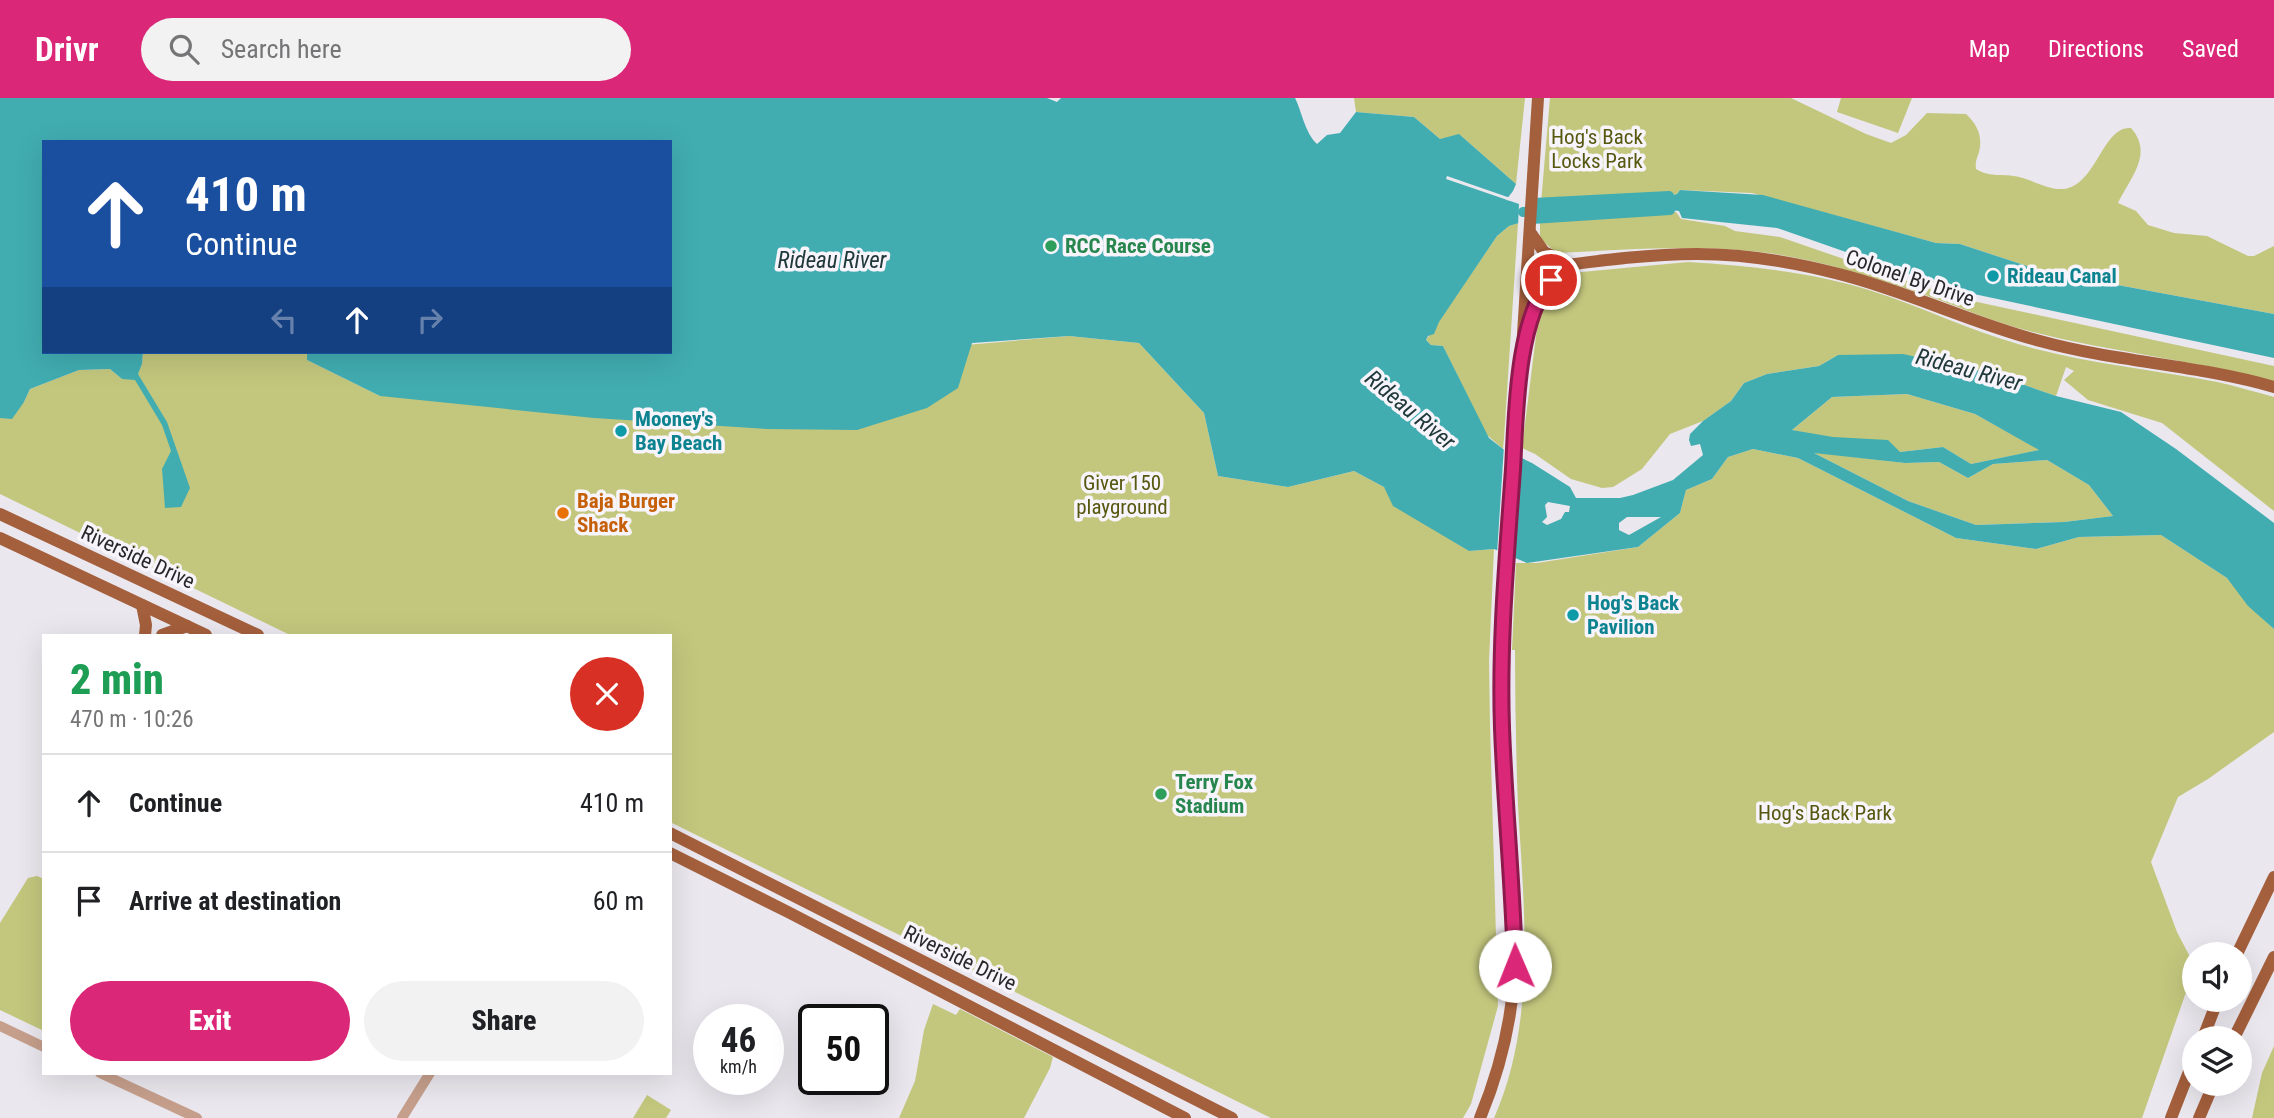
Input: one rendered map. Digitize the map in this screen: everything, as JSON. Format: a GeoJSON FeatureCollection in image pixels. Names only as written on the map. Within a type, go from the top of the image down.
{"type":"FeatureCollection","features":[{"type":"Feature","properties":{"kind":"main road"},"geometry":{"type":"LineString","coordinates":[[1480,1118],[1502,1056],[1515,966],[1502,726],[1502,664],[1538,98]]}},
{"type":"Feature","properties":{"kind":"main road"},"geometry":{"type":"LineString","coordinates":[[1521,364],[1534,309],[1543,290],[1551,280],[1572,265],[1544,252],[1530,232]]}},
{"type":"Feature","properties":{"kind":"main road","name":"Colonel By Drive"},"geometry":{"type":"LineString","coordinates":[[1528,270],[1697,254],[1774,260],[1873,284],[2041,342],[2274,387]]}},
{"type":"Feature","properties":{"kind":"main road","name":"Riverside Drive"},"geometry":{"type":"LineString","coordinates":[[0,514],[256,634]]}},
{"type":"Feature","properties":{"kind":"main road","name":"Riverside Drive"},"geometry":{"type":"LineString","coordinates":[[0,538],[204,634]]}},
{"type":"Feature","properties":{"kind":"main road"},"geometry":{"type":"LineString","coordinates":[[142,605],[145,634]]}},
{"type":"Feature","properties":{"kind":"main road"},"geometry":{"type":"LineString","coordinates":[[165,634],[187,626]]}},
{"type":"Feature","properties":{"kind":"main road","name":"Riverside Drive"},"geometry":{"type":"LineString","coordinates":[[672,834],[1232,1118]]}},
{"type":"Feature","properties":{"kind":"main road","name":"Riverside Drive"},"geometry":{"type":"LineString","coordinates":[[672,854],[1185,1118]]}},
{"type":"Feature","properties":{"kind":"main road"},"geometry":{"type":"LineString","coordinates":[[2243,942],[2274,877]]}},
{"type":"Feature","properties":{"kind":"main road"},"geometry":{"type":"LineString","coordinates":[[2240,1026],[2274,957]]}},
{"type":"Feature","properties":{"kind":"main road"},"geometry":{"type":"LineString","coordinates":[[1063,1055],[1073,1036]]}},
{"type":"Feature","properties":{"kind":"main road"},"geometry":{"type":"LineString","coordinates":[[2171,1118],[2182,1090]]}},
{"type":"Feature","properties":{"kind":"main road"},"geometry":{"type":"LineString","coordinates":[[2199,1118],[2208,1096]]}},
{"type":"Feature","properties":{"kind":"street"},"geometry":{"type":"LineString","coordinates":[[0,1026],[42,1045]]}},
{"type":"Feature","properties":{"kind":"street"},"geometry":{"type":"LineString","coordinates":[[104,1075],[197,1118]]}},
{"type":"Feature","properties":{"kind":"street"},"geometry":{"type":"LineString","coordinates":[[402,1118],[429,1075]]}},
{"type":"Feature","properties":{"kind":"green space"},"geometry":{"type":"Polygon","coordinates":[[[1354,98],[1525,98],[1516,184],[1460,135],[1440,139],[1414,117],[1356,112],[1354,98]]]}},
{"type":"Feature","properties":{"kind":"green space","name":"Hog's Back Locks Park"},"geometry":{"type":"Polygon","coordinates":[[[1550,98],[1791,98],[1891,143],[1906,135],[1927,113],[1966,114],[1980,136],[1976,169],[2061,189],[2073,186],[2083,179],[2113,136],[2121,130],[2131,128],[2138,138],[2140,157],[2118,203],[2136,211],[2148,225],[2174,233],[2207,236],[2248,256],[2254,256],[2274,246],[2274,314],[2042,271],[1960,244],[1936,243],[1752,193],[1680,190],[1677,194],[1668,196],[1541,203],[1550,98]]]}},
{"type":"Feature","properties":{"kind":"green space"},"geometry":{"type":"Polygon","coordinates":[[[1841,98],[1912,98],[1898,133],[1837,112],[1841,98]]]}},
{"type":"Feature","properties":{"kind":"green space"},"geometry":{"type":"Polygon","coordinates":[[[1676,212],[1681,219],[1725,226],[1735,231],[1780,237],[1954,297],[2274,366],[2274,381],[2029,331],[1870,277],[1780,255],[1684,248],[1557,253],[1540,239],[1540,220],[1676,212]]]}},
{"type":"Feature","properties":{"kind":"green space"},"geometry":{"type":"Polygon","coordinates":[[[1518,223],[1503,449],[1486,434],[1443,346],[1431,345],[1426,340],[1497,236],[1509,226],[1518,223]]]}},
{"type":"Feature","properties":{"kind":"green space"},"geometry":{"type":"Polygon","coordinates":[[[1688,262],[1758,268],[1850,284],[1981,332],[2043,351],[2217,382],[2274,397],[2274,511],[2162,423],[2088,400],[2064,380],[2074,371],[2066,367],[2056,396],[1990,373],[1838,355],[1819,366],[1767,374],[1744,383],[1731,401],[1703,421],[1670,434],[1642,469],[1613,487],[1602,488],[1571,479],[1522,448],[1540,304],[1557,281],[1571,273],[1688,262]]]}},
{"type":"Feature","properties":{"kind":"green space","name":"Giver 150 playground"},"geometry":{"type":"Polygon","coordinates":[[[1069,336],[1139,343],[1204,413],[1218,476],[1288,487],[1354,471],[1384,487],[1437,531],[1469,551],[1494,549],[1489,661],[1498,1006],[1471,1104],[1463,1118],[1271,1118],[672,823],[672,634],[288,634],[0,494],[0,418],[24,402],[30,389],[79,370],[110,369],[122,379],[138,373],[143,354],[307,354],[307,360],[380,396],[1069,336]]]}},
{"type":"Feature","properties":{"kind":"green space"},"geometry":{"type":"Polygon","coordinates":[[[1907,394],[1975,414],[2040,450],[1971,464],[1943,447],[1900,452],[1792,430],[1832,397],[1907,394]]]}},
{"type":"Feature","properties":{"kind":"green space","name":"Hog's Back Park"},"geometry":{"type":"Polygon","coordinates":[[[1753,449],[1798,458],[1956,538],[2036,549],[2079,537],[2161,535],[2227,578],[2274,629],[2274,732],[2178,797],[2151,862],[2182,942],[2182,1004],[2142,1118],[1494,1118],[1508,1081],[1517,1043],[1524,964],[1515,650],[1512,650],[1516,563],[1537,563],[1638,547],[1680,513],[1686,490],[1712,479],[1728,457],[1753,449]]]}},
{"type":"Feature","properties":{"kind":"green space"},"geometry":{"type":"Polygon","coordinates":[[[1812,452],[1905,463],[1939,462],[1968,478],[1993,464],[2047,460],[2089,485],[2113,516],[2064,522],[1976,525],[1908,501],[1812,452]]]}},
{"type":"Feature","properties":{"kind":"green space"},"geometry":{"type":"Polygon","coordinates":[[[28,878],[42,878],[42,1030],[0,1010],[0,923],[28,878]]]}},
{"type":"Feature","properties":{"kind":"green space"},"geometry":{"type":"Polygon","coordinates":[[[933,1004],[956,1015],[960,1009],[1053,1057],[1024,1118],[899,1118],[915,1081],[924,1030],[933,1004]]]}},
{"type":"Feature","properties":{"kind":"green space"},"geometry":{"type":"Polygon","coordinates":[[[2274,1046],[2274,1118],[2252,1118],[2262,1073],[2274,1046]]]}},
{"type":"Feature","properties":{"kind":"green space"},"geometry":{"type":"Polygon","coordinates":[[[647,1095],[671,1110],[666,1118],[633,1118],[647,1095]]]}},
{"type":"Feature","properties":{"kind":"water","name":"Rideau River"},"geometry":{"type":"Polygon","coordinates":[[[0,98],[1047,98],[1057,102],[1061,98],[1295,98],[1307,128],[1317,144],[1327,135],[1340,133],[1356,112],[1414,117],[1440,139],[1459,134],[1516,184],[1506,200],[1533,203],[1532,219],[1509,226],[1497,236],[1439,322],[1434,334],[1426,340],[1431,345],[1443,346],[1489,438],[1503,449],[1532,463],[1570,487],[1576,498],[1620,498],[1673,480],[1703,455],[1700,444],[1691,446],[1690,434],[1731,401],[1744,383],[1767,374],[1819,366],[1838,355],[1903,354],[1990,373],[2056,396],[2121,412],[2176,449],[2274,523],[2274,629],[2248,606],[2227,578],[2161,535],[2079,537],[2036,549],[1956,538],[1798,458],[1753,449],[1728,457],[1712,479],[1686,490],[1680,513],[1638,547],[1527,563],[1494,549],[1469,551],[1393,506],[1384,487],[1354,471],[1288,487],[1218,476],[1204,413],[1139,343],[1069,336],[972,343],[958,388],[927,408],[857,430],[766,429],[594,418],[380,396],[307,360],[307,354],[672,354],[672,140],[42,140],[42,354],[143,354],[138,374],[167,422],[190,488],[181,507],[165,508],[162,469],[171,451],[162,425],[135,380],[122,379],[110,369],[79,370],[30,389],[12,419],[0,418],[0,98]],[[1907,394],[1832,397],[1792,430],[1833,437],[1888,440],[1900,452],[1943,447],[1971,464],[2039,450],[1975,414],[1907,394]],[[1814,453],[1908,501],[1976,525],[2064,522],[2113,516],[2089,485],[2047,460],[1993,464],[1968,478],[1939,462],[1905,463],[1814,453]],[[1548,502],[1545,505],[1547,517],[1542,522],[1547,525],[1569,512],[1570,506],[1548,502]],[[1627,517],[1619,523],[1619,530],[1629,535],[1661,517],[1627,517]]]}},
{"type":"Feature","properties":{"kind":"water","name":"Rideau Canal"},"geometry":{"type":"Polygon","coordinates":[[[1680,190],[1763,195],[1936,243],[1960,244],[2042,271],[2274,314],[2274,358],[1955,290],[1777,228],[1682,218],[1679,211],[1670,210],[1669,196],[1680,190]]]}},
{"type":"Feature","properties":{"kind":"pier"},"geometry":{"type":"Polygon","coordinates":[[[1447,176],[1519,201],[1533,200],[1533,222],[1518,226],[1519,204],[1446,179],[1447,176]]]}},
{"type":"Feature","properties":{"kind":"pier"},"geometry":{"type":"Polygon","coordinates":[[[1504,446],[1520,453],[1514,562],[1497,554],[1504,446]]]}},
{"type":"Feature","properties":{"kind":"waterway"},"geometry":{"type":"LineString","coordinates":[[1669,196],[1670,210],[1532,219],[1533,203],[1669,196]]}},
{"type":"Feature","properties":{"kind":"waterway"},"geometry":{"type":"LineString","coordinates":[[1523,212],[1666,203],[1682,205]]}},
{"type":"Feature","properties":{"kind":"place","name":"RCC Race Course"},"geometry":{"type":"Point","coordinates":[1051,246]}},
{"type":"Feature","properties":{"kind":"place","name":"Rideau Canal"},"geometry":{"type":"Point","coordinates":[1993,276]}},
{"type":"Feature","properties":{"kind":"place","name":"Mooney's Bay Beach"},"geometry":{"type":"Point","coordinates":[621,431]}},
{"type":"Feature","properties":{"kind":"place","name":"Baja Burger Shack"},"geometry":{"type":"Point","coordinates":[563,513]}},
{"type":"Feature","properties":{"kind":"place","name":"Hog's Back Pavilion"},"geometry":{"type":"Point","coordinates":[1573,615]}},
{"type":"Feature","properties":{"kind":"place","name":"Terry Fox Stadium"},"geometry":{"type":"Point","coordinates":[1161,794]}},
{"type":"Feature","properties":{"kind":"route"},"geometry":{"type":"LineString","coordinates":[[1515,966],[1502,726],[1504,618],[1521,364],[1534,309],[1551,280]]}}]}
